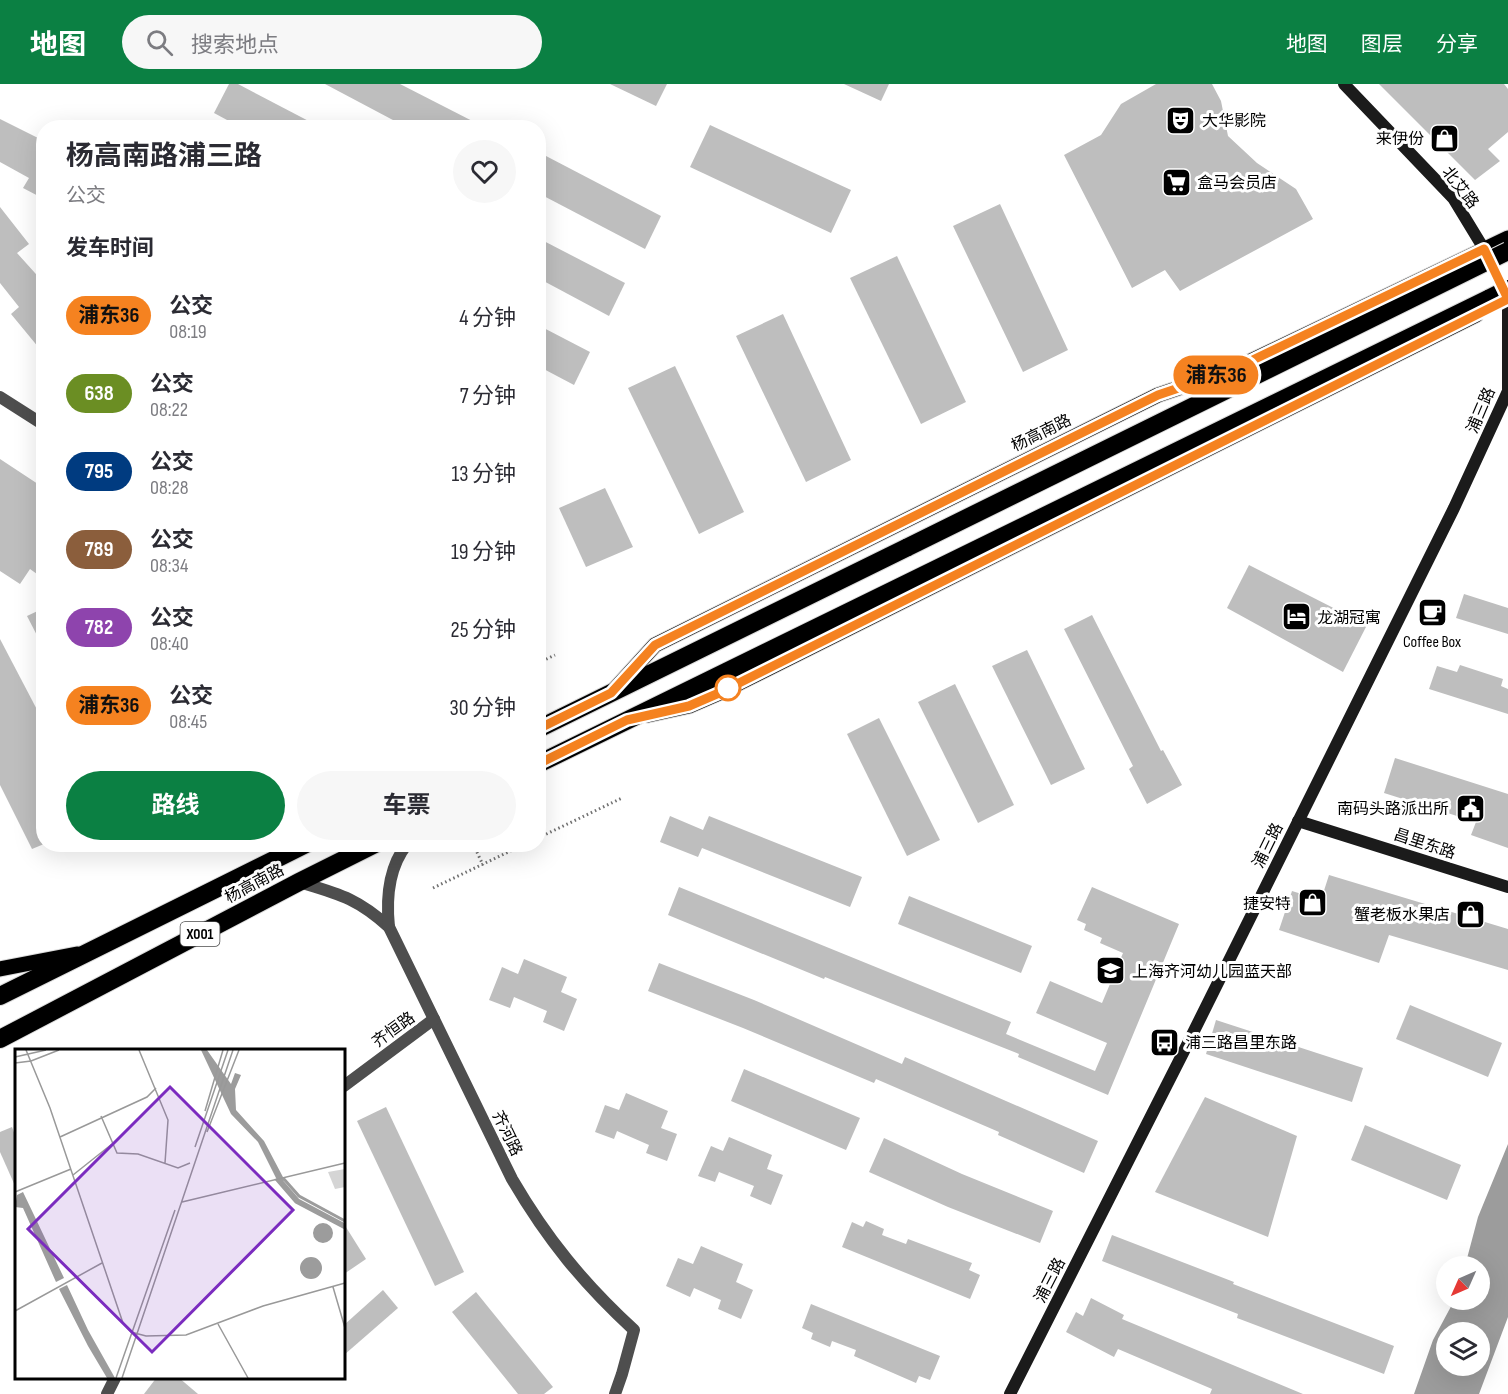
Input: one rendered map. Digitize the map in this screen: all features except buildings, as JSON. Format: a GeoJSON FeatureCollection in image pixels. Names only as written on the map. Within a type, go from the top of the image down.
{"type":"FeatureCollection","features":[{"type":"Feature","properties":{"kind":"highway","name":"杨高南路"},"geometry":{"type":"LineString","coordinates":[[546,721],[611,693],[1508,251]]}},
{"type":"Feature","properties":{"kind":"highway"},"geometry":{"type":"LineString","coordinates":[[546,760],[1508,289]]}},
{"type":"Feature","properties":{"kind":"highway","name":"杨高南路"},"geometry":{"type":"LineString","coordinates":[[0,996],[290,852]]}},
{"type":"Feature","properties":{"kind":"highway","name":"杨高南路"},"geometry":{"type":"LineString","coordinates":[[0,1039],[27,1027],[359,852]]}},
{"type":"Feature","properties":{"kind":"main road","name":"杨高南路"},"geometry":{"type":"LineString","coordinates":[[611,693],[655,645],[1158,395],[1232,370],[1508,238]]}},
{"type":"Feature","properties":{"kind":"main road"},"geometry":{"type":"LineString","coordinates":[[627,720],[689,706],[719,693],[1508,299]]}},
{"type":"Feature","properties":{"kind":"main road","name":"杨高南路"},"geometry":{"type":"LineString","coordinates":[[0,969],[92,951]]}},
{"type":"Feature","properties":{"kind":"main road","name":"杨高南路"},"geometry":{"type":"LineString","coordinates":[[0,1046],[27,1027]]}},
{"type":"Feature","properties":{"kind":"street","name":"北艾路"},"geometry":{"type":"LineString","coordinates":[[1344,84],[1453,198],[1484,249],[1508,299]]}},
{"type":"Feature","properties":{"kind":"street","name":"浦三路"},"geometry":{"type":"LineString","coordinates":[[1010,1394],[1183,1053],[1454,508],[1508,390],[1508,299]]}},
{"type":"Feature","properties":{"kind":"street"},"geometry":{"type":"LineString","coordinates":[[0,397],[36,420]]}},
{"type":"Feature","properties":{"kind":"street","name":"昌里东路"},"geometry":{"type":"LineString","coordinates":[[1298,820],[1508,887]]}},
{"type":"Feature","properties":{"kind":"street","name":"齐河路"},"geometry":{"type":"LineString","coordinates":[[388,927],[389,884],[403,852]]}},
{"type":"Feature","properties":{"kind":"street","name":"齐河路"},"geometry":{"type":"LineString","coordinates":[[299,882],[341,894],[358,902],[388,927],[512,1179],[528,1206],[569,1264],[598,1297],[634,1330],[615,1394]]}},
{"type":"Feature","properties":{"kind":"street","name":"齐恒路"},"geometry":{"type":"LineString","coordinates":[[345,1085],[434,1019]]}},
{"type":"Feature","properties":{"kind":"street"},"geometry":{"type":"LineString","coordinates":[[107,1394],[114,1380]]}},
{"type":"Feature","properties":{"kind":"street"},"geometry":{"type":"LineString","coordinates":[[114,1380],[122,1394]]}},
{"type":"Feature","properties":{"kind":"path"},"geometry":{"type":"LineString","coordinates":[[546,659],[555,655]]}},
{"type":"Feature","properties":{"kind":"path"},"geometry":{"type":"LineString","coordinates":[[546,834],[622,798]]}},
{"type":"Feature","properties":{"kind":"path"},"geometry":{"type":"LineString","coordinates":[[476,852],[483,865]]}},
{"type":"Feature","properties":{"kind":"path"},"geometry":{"type":"LineString","coordinates":[[433,888],[509,852]]}},
{"type":"Feature","properties":{"kind":"shaded area"},"geometry":{"type":"Polygon","coordinates":[[[1508,1144],[1508,1317],[1490,1365],[1490,1322],[1443,1322],[1449,1310],[1490,1310],[1490,1256],[1468,1256],[1478,1217],[1508,1144]]]}},
{"type":"Feature","properties":{"kind":"shaded area"},"geometry":{"type":"Polygon","coordinates":[[[1436,1334],[1436,1376],[1486,1376],[1479,1394],[1414,1394],[1436,1334]]]}},
{"type":"Feature","properties":{"kind":"bus line","name":"浦东36"},"geometry":{"type":"LineString","coordinates":[[546,725],[611,693],[655,645],[1158,395],[1232,370],[1484,249],[1500,280],[1508,299],[719,693],[689,706],[627,720],[546,760]]}},
{"type":"Feature","properties":{"kind":"place","name":"大华影院"},"geometry":{"type":"Point","coordinates":[1181,120]}},
{"type":"Feature","properties":{"kind":"place","name":"来伊份"},"geometry":{"type":"Point","coordinates":[1445,138]}},
{"type":"Feature","properties":{"kind":"place","name":"盒马会员店"},"geometry":{"type":"Point","coordinates":[1176,182]}},
{"type":"Feature","properties":{"kind":"place","name":"Coffee Box"},"geometry":{"type":"Point","coordinates":[1432,613]}},
{"type":"Feature","properties":{"kind":"place","name":"龙湖冠寓"},"geometry":{"type":"Point","coordinates":[1296,617]}},
{"type":"Feature","properties":{"kind":"place","name":"南码头路派出所"},"geometry":{"type":"Point","coordinates":[1470,808]}},
{"type":"Feature","properties":{"kind":"place","name":"捷安特"},"geometry":{"type":"Point","coordinates":[1312,903]}},
{"type":"Feature","properties":{"kind":"place","name":"蟹老板水果店"},"geometry":{"type":"Point","coordinates":[1471,914]}},
{"type":"Feature","properties":{"kind":"place","name":"上海齐河幼儿园蓝天部"},"geometry":{"type":"Point","coordinates":[1111,971]}},
{"type":"Feature","properties":{"kind":"place","name":"浦三路昌里东路"},"geometry":{"type":"Point","coordinates":[1164,1042]}}]}
